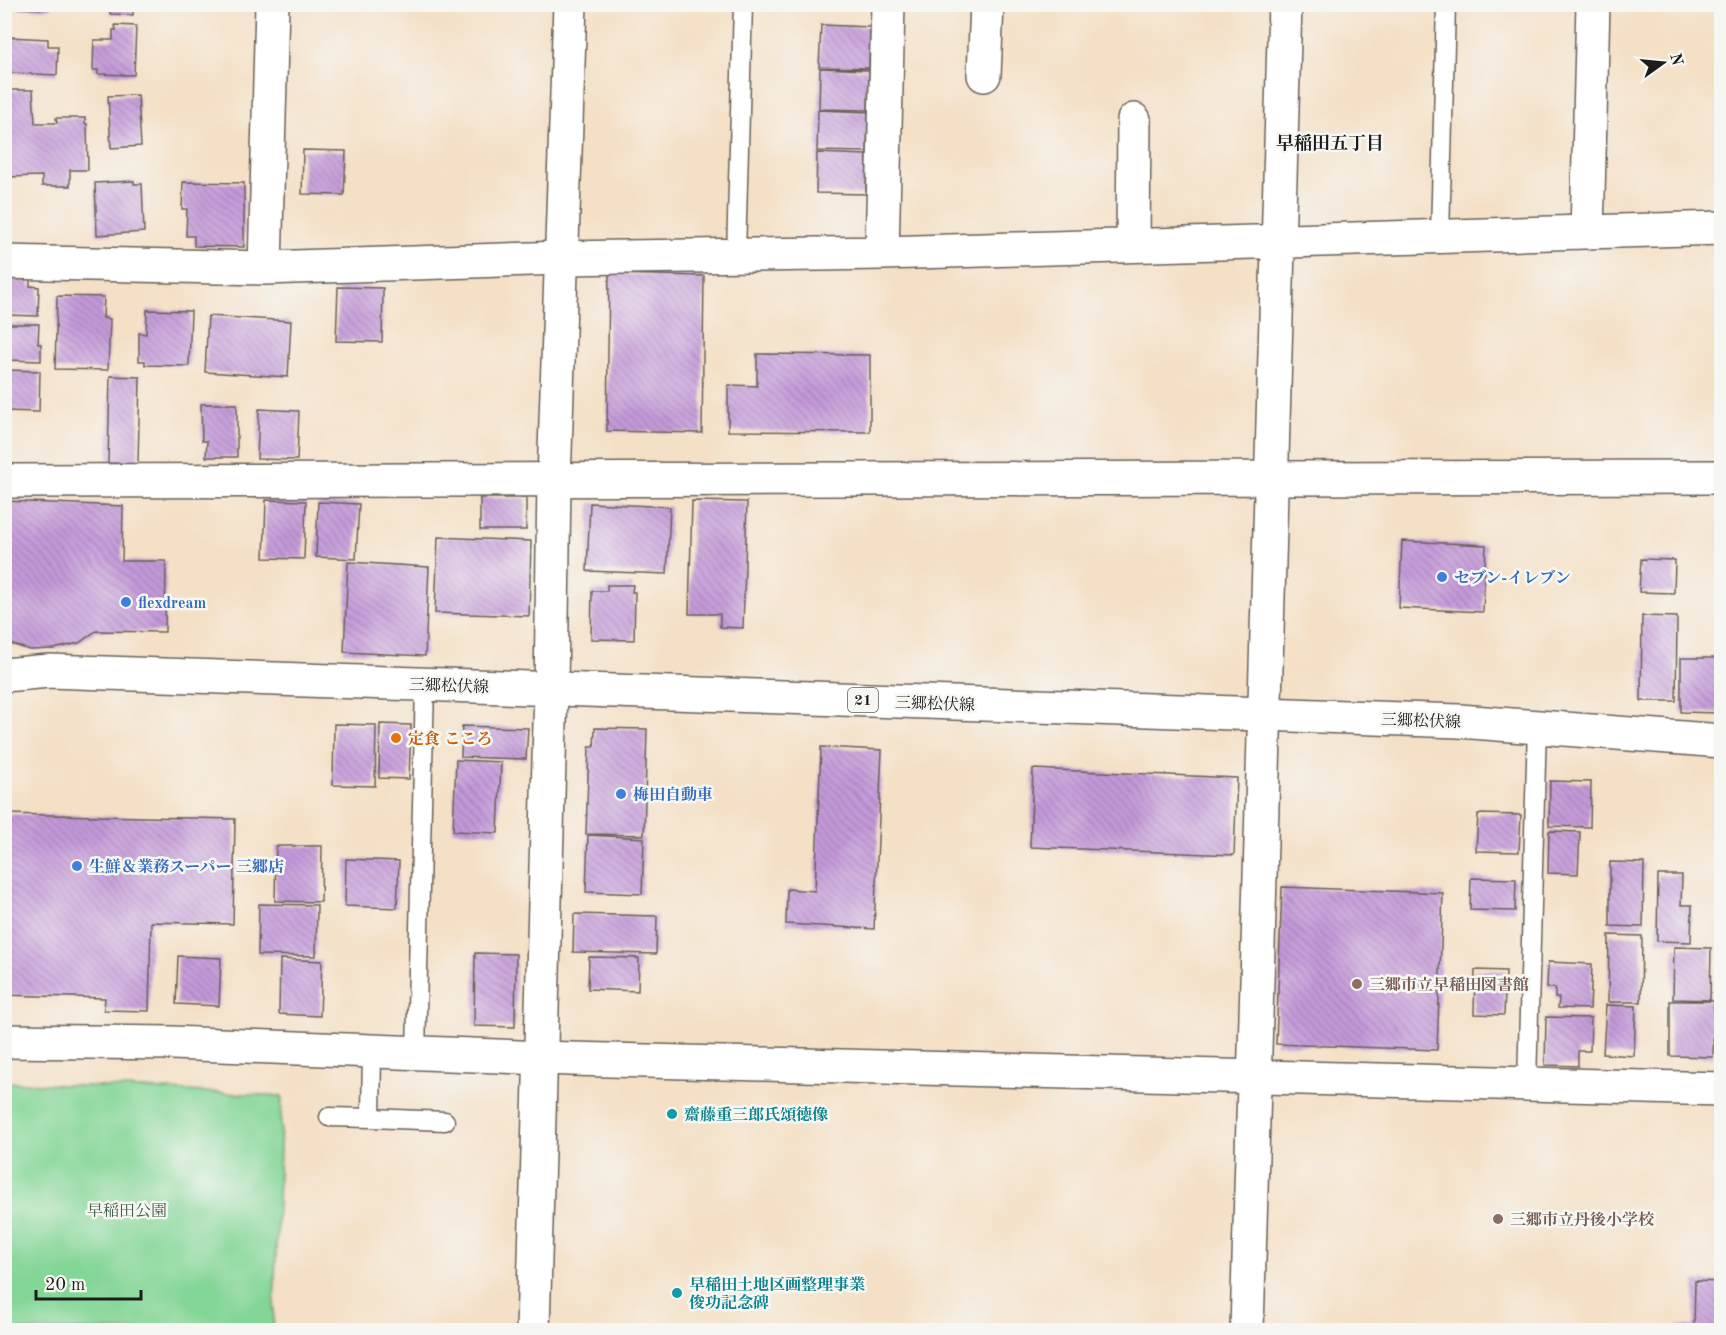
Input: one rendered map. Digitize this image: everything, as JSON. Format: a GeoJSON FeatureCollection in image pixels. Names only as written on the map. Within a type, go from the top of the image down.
{"type":"FeatureCollection","features":[{"type":"Feature","properties":{"kind":"street"},"geometry":{"type":"LineString","coordinates":[[265,268],[272,4]]}},
{"type":"Feature","properties":{"kind":"street"},"geometry":{"type":"LineString","coordinates":[[533,1330],[551,689],[554,481],[570,4]]}},
{"type":"Feature","properties":{"kind":"street"},"geometry":{"type":"LineString","coordinates":[[882,253],[888,4]]}},
{"type":"Feature","properties":{"kind":"street"},"geometry":{"type":"LineString","coordinates":[[984,75],[987,4]]}},
{"type":"Feature","properties":{"kind":"street"},"geometry":{"type":"LineString","coordinates":[[1247,1330],[1285,4]]}},
{"type":"Feature","properties":{"kind":"street"},"geometry":{"type":"LineString","coordinates":[[1587,232],[1593,4]]}},
{"type":"Feature","properties":{"kind":"street"},"geometry":{"type":"LineString","coordinates":[[1133,245],[1134,120]]}},
{"type":"Feature","properties":{"kind":"street"},"geometry":{"type":"LineString","coordinates":[[4,262],[265,268],[562,258],[882,253],[1722,228]]}},
{"type":"Feature","properties":{"kind":"street"},"geometry":{"type":"LineString","coordinates":[[4,481],[1722,477]]}},
{"type":"Feature","properties":{"kind":"street","name":"三郷松伏線"},"geometry":{"type":"LineString","coordinates":[[4,675],[49,671],[1460,721],[1722,741]]}},
{"type":"Feature","properties":{"kind":"street"},"geometry":{"type":"LineString","coordinates":[[4,1041],[172,1043],[541,1058],[1722,1089]]}},
{"type":"Feature","properties":{"kind":"lane"},"geometry":{"type":"LineString","coordinates":[[736,255],[743,4]]}},
{"type":"Feature","properties":{"kind":"lane"},"geometry":{"type":"LineString","coordinates":[[1440,236],[1446,4]]}},
{"type":"Feature","properties":{"kind":"lane"},"geometry":{"type":"LineString","coordinates":[[416,1052],[425,684]]}},
{"type":"Feature","properties":{"kind":"lane"},"geometry":{"type":"LineString","coordinates":[[1527,1083],[1537,726]]}},
{"type":"Feature","properties":{"kind":"lane"},"geometry":{"type":"LineString","coordinates":[[371,1118],[372,1051]]}},
{"type":"Feature","properties":{"kind":"lane"},"geometry":{"type":"LineString","coordinates":[[329,1117],[445,1121]]}},
{"type":"Feature","properties":{"kind":"green space","name":"早稲田公園"},"geometry":{"type":"Polygon","coordinates":[[[5,1082],[282,1096],[273,1330],[5,1330],[5,1082]]]}},
{"type":"Feature","properties":{"kind":"building"},"geometry":{"type":"Polygon","coordinates":[[[19,4],[50,4],[50,9],[18,8],[19,4]]]}},
{"type":"Feature","properties":{"kind":"building"},"geometry":{"type":"Polygon","coordinates":[[[110,4],[133,4],[133,15],[110,14],[110,4]]]}},
{"type":"Feature","properties":{"kind":"building"},"geometry":{"type":"Polygon","coordinates":[[[115,25],[136,26],[134,75],[98,74],[98,70],[93,70],[94,40],[113,40],[115,25]]]}},
{"type":"Feature","properties":{"kind":"building"},"geometry":{"type":"Polygon","coordinates":[[[821,25],[870,27],[869,68],[819,67],[821,25]]]}},
{"type":"Feature","properties":{"kind":"building"},"geometry":{"type":"Polygon","coordinates":[[[9,37],[48,39],[48,46],[58,46],[57,75],[11,73],[11,70],[4,70],[5,55],[9,56],[9,37]]]}},
{"type":"Feature","properties":{"kind":"building"},"geometry":{"type":"Polygon","coordinates":[[[820,68],[869,70],[868,110],[819,109],[820,68]]]}},
{"type":"Feature","properties":{"kind":"building"},"geometry":{"type":"Polygon","coordinates":[[[4,90],[33,90],[35,123],[57,123],[56,118],[85,118],[88,170],[70,170],[70,186],[42,186],[42,176],[4,177],[4,90]]]}},
{"type":"Feature","properties":{"kind":"building"},"geometry":{"type":"Polygon","coordinates":[[[138,95],[141,146],[111,148],[108,96],[138,95]]]}},
{"type":"Feature","properties":{"kind":"building"},"geometry":{"type":"Polygon","coordinates":[[[818,110],[868,112],[867,152],[817,151],[818,110]]]}},
{"type":"Feature","properties":{"kind":"building"},"geometry":{"type":"Polygon","coordinates":[[[303,150],[346,151],[344,195],[302,194],[303,150]]]}},
{"type":"Feature","properties":{"kind":"building"},"geometry":{"type":"Polygon","coordinates":[[[817,153],[867,155],[866,194],[816,193],[817,153]]]}},
{"type":"Feature","properties":{"kind":"building"},"geometry":{"type":"Polygon","coordinates":[[[134,181],[134,184],[142,184],[144,232],[97,235],[95,183],[134,181]]]}},
{"type":"Feature","properties":{"kind":"building"},"geometry":{"type":"Polygon","coordinates":[[[183,182],[244,183],[244,247],[194,246],[194,236],[186,236],[187,209],[182,209],[183,182]]]}},
{"type":"Feature","properties":{"kind":"building"},"geometry":{"type":"Polygon","coordinates":[[[609,274],[704,276],[702,433],[607,431],[609,274]]]}},
{"type":"Feature","properties":{"kind":"building"},"geometry":{"type":"Polygon","coordinates":[[[4,277],[30,278],[30,286],[39,287],[38,316],[4,315],[4,277]]]}},
{"type":"Feature","properties":{"kind":"building"},"geometry":{"type":"Polygon","coordinates":[[[338,287],[383,288],[382,342],[336,341],[338,287]]]}},
{"type":"Feature","properties":{"kind":"building"},"geometry":{"type":"Polygon","coordinates":[[[57,296],[104,297],[103,318],[110,319],[108,370],[55,369],[57,296]]]}},
{"type":"Feature","properties":{"kind":"building"},"geometry":{"type":"Polygon","coordinates":[[[147,310],[191,311],[189,366],[145,365],[145,361],[139,361],[139,333],[146,334],[147,310]]]}},
{"type":"Feature","properties":{"kind":"building"},"geometry":{"type":"Polygon","coordinates":[[[208,316],[291,321],[288,377],[205,372],[208,316]]]}},
{"type":"Feature","properties":{"kind":"building"},"geometry":{"type":"Polygon","coordinates":[[[4,324],[39,324],[38,344],[41,344],[41,361],[4,360],[4,324]]]}},
{"type":"Feature","properties":{"kind":"building"},"geometry":{"type":"Polygon","coordinates":[[[757,354],[870,355],[870,432],[728,431],[728,385],[757,386],[757,354]]]}},
{"type":"Feature","properties":{"kind":"building"},"geometry":{"type":"Polygon","coordinates":[[[4,370],[40,371],[39,412],[4,411],[4,370]]]}},
{"type":"Feature","properties":{"kind":"building"},"geometry":{"type":"Polygon","coordinates":[[[110,376],[140,377],[138,464],[108,463],[110,376]]]}},
{"type":"Feature","properties":{"kind":"building"},"geometry":{"type":"Polygon","coordinates":[[[201,404],[237,404],[237,457],[206,457],[207,441],[202,441],[201,404]]]}},
{"type":"Feature","properties":{"kind":"building"},"geometry":{"type":"Polygon","coordinates":[[[259,409],[299,411],[297,460],[257,459],[259,409]]]}},
{"type":"Feature","properties":{"kind":"building"},"geometry":{"type":"Polygon","coordinates":[[[480,498],[526,498],[526,530],[480,530],[480,498]]]}},
{"type":"Feature","properties":{"kind":"building"},"geometry":{"type":"Polygon","coordinates":[[[266,500],[306,501],[304,559],[264,558],[266,500]]]}},
{"type":"Feature","properties":{"kind":"building"},"geometry":{"type":"Polygon","coordinates":[[[4,501],[123,506],[122,561],[166,561],[165,632],[96,631],[79,643],[54,649],[30,650],[4,642],[4,501]]]}},
{"type":"Feature","properties":{"kind":"building"},"geometry":{"type":"Polygon","coordinates":[[[692,501],[747,502],[743,628],[720,627],[720,614],[689,614],[692,501]]]}},
{"type":"Feature","properties":{"kind":"building"},"geometry":{"type":"Polygon","coordinates":[[[318,502],[359,504],[356,559],[316,557],[318,502]]]}},
{"type":"Feature","properties":{"kind":"building"},"geometry":{"type":"Polygon","coordinates":[[[590,503],[670,507],[667,574],[587,571],[590,503]]]}},
{"type":"Feature","properties":{"kind":"building"},"geometry":{"type":"Polygon","coordinates":[[[438,537],[531,541],[529,616],[435,613],[438,537]]]}},
{"type":"Feature","properties":{"kind":"building","name":"セブン-イレブン"},"geometry":{"type":"Polygon","coordinates":[[[1402,541],[1486,545],[1483,612],[1399,608],[1402,541]]]}},
{"type":"Feature","properties":{"kind":"building"},"geometry":{"type":"Polygon","coordinates":[[[1641,559],[1675,560],[1674,593],[1639,592],[1641,559]]]}},
{"type":"Feature","properties":{"kind":"building"},"geometry":{"type":"Polygon","coordinates":[[[348,562],[429,567],[425,656],[344,652],[348,562]]]}},
{"type":"Feature","properties":{"kind":"building"},"geometry":{"type":"Polygon","coordinates":[[[607,585],[633,585],[632,592],[635,592],[634,640],[591,639],[592,591],[607,591],[607,585]]]}},
{"type":"Feature","properties":{"kind":"building"},"geometry":{"type":"Polygon","coordinates":[[[1642,616],[1677,617],[1676,701],[1641,701],[1642,616]]]}},
{"type":"Feature","properties":{"kind":"building"},"geometry":{"type":"Polygon","coordinates":[[[1681,658],[1719,658],[1718,713],[1681,712],[1681,658]]]}},
{"type":"Feature","properties":{"kind":"building"},"geometry":{"type":"Polygon","coordinates":[[[334,724],[376,725],[375,786],[333,785],[334,724]]]}},
{"type":"Feature","properties":{"kind":"building"},"geometry":{"type":"Polygon","coordinates":[[[380,724],[411,725],[409,779],[379,778],[380,724]]]}},
{"type":"Feature","properties":{"kind":"building"},"geometry":{"type":"Polygon","coordinates":[[[462,726],[528,728],[526,759],[461,757],[462,726]]]}},
{"type":"Feature","properties":{"kind":"building"},"geometry":{"type":"Polygon","coordinates":[[[595,728],[647,729],[644,835],[586,834],[589,747],[594,747],[595,728]]]}},
{"type":"Feature","properties":{"kind":"building"},"geometry":{"type":"Polygon","coordinates":[[[821,747],[882,750],[874,929],[786,924],[787,889],[815,891],[821,747]]]}},
{"type":"Feature","properties":{"kind":"building"},"geometry":{"type":"Polygon","coordinates":[[[456,760],[501,762],[498,833],[453,831],[456,760]]]}},
{"type":"Feature","properties":{"kind":"building"},"geometry":{"type":"Polygon","coordinates":[[[1033,769],[1237,778],[1234,855],[1030,847],[1033,769]]]}},
{"type":"Feature","properties":{"kind":"building"},"geometry":{"type":"Polygon","coordinates":[[[1550,781],[1591,782],[1590,827],[1549,826],[1550,781]]]}},
{"type":"Feature","properties":{"kind":"building"},"geometry":{"type":"Polygon","coordinates":[[[4,814],[235,819],[233,924],[151,922],[149,1011],[104,1010],[105,998],[4,995],[4,814]]]}},
{"type":"Feature","properties":{"kind":"building"},"geometry":{"type":"Polygon","coordinates":[[[1478,814],[1521,815],[1519,852],[1476,851],[1478,814]]]}},
{"type":"Feature","properties":{"kind":"building"},"geometry":{"type":"Polygon","coordinates":[[[1549,831],[1580,832],[1578,874],[1548,873],[1549,831]]]}},
{"type":"Feature","properties":{"kind":"building"},"geometry":{"type":"Polygon","coordinates":[[[588,835],[644,838],[642,894],[586,892],[588,835]]]}},
{"type":"Feature","properties":{"kind":"building"},"geometry":{"type":"Polygon","coordinates":[[[276,846],[322,846],[321,902],[275,901],[276,846]]]}},
{"type":"Feature","properties":{"kind":"building"},"geometry":{"type":"Polygon","coordinates":[[[346,859],[399,861],[397,908],[345,906],[346,859]]]}},
{"type":"Feature","properties":{"kind":"building"},"geometry":{"type":"Polygon","coordinates":[[[1610,862],[1644,863],[1643,927],[1610,926],[1610,862]]]}},
{"type":"Feature","properties":{"kind":"building"},"geometry":{"type":"Polygon","coordinates":[[[1658,875],[1682,875],[1681,905],[1692,905],[1691,942],[1657,941],[1658,875]]]}},
{"type":"Feature","properties":{"kind":"building"},"geometry":{"type":"Polygon","coordinates":[[[1471,878],[1516,879],[1515,911],[1470,910],[1471,878]]]}},
{"type":"Feature","properties":{"kind":"building"},"geometry":{"type":"Polygon","coordinates":[[[1282,887],[1443,893],[1437,1050],[1276,1044],[1282,887]]]}},
{"type":"Feature","properties":{"kind":"building"},"geometry":{"type":"Polygon","coordinates":[[[259,904],[317,905],[316,956],[258,955],[259,904]]]}},
{"type":"Feature","properties":{"kind":"building"},"geometry":{"type":"Polygon","coordinates":[[[574,914],[657,916],[656,954],[573,952],[574,914]]]}},
{"type":"Feature","properties":{"kind":"building"},"geometry":{"type":"Polygon","coordinates":[[[1609,935],[1642,936],[1641,1002],[1608,1002],[1609,935]]]}},
{"type":"Feature","properties":{"kind":"building"},"geometry":{"type":"Polygon","coordinates":[[[1674,947],[1711,948],[1710,1000],[1673,999],[1674,947]]]}},
{"type":"Feature","properties":{"kind":"building"},"geometry":{"type":"Polygon","coordinates":[[[475,953],[516,954],[515,1027],[474,1026],[475,953]]]}},
{"type":"Feature","properties":{"kind":"building"},"geometry":{"type":"Polygon","coordinates":[[[178,956],[221,958],[219,1006],[176,1004],[178,956]]]}},
{"type":"Feature","properties":{"kind":"building"},"geometry":{"type":"Polygon","coordinates":[[[589,957],[639,958],[638,991],[588,989],[589,957]]]}},
{"type":"Feature","properties":{"kind":"building"},"geometry":{"type":"Polygon","coordinates":[[[280,959],[322,961],[320,1016],[279,1014],[280,959]]]}},
{"type":"Feature","properties":{"kind":"building"},"geometry":{"type":"Polygon","coordinates":[[[1548,962],[1592,964],[1590,1009],[1558,1008],[1559,998],[1555,998],[1555,988],[1547,988],[1548,962]]]}},
{"type":"Feature","properties":{"kind":"building"},"geometry":{"type":"Polygon","coordinates":[[[1475,970],[1506,971],[1504,1015],[1474,1014],[1475,970]]]}},
{"type":"Feature","properties":{"kind":"building"},"geometry":{"type":"Polygon","coordinates":[[[1670,1001],[1714,1001],[1713,1057],[1670,1056],[1670,1001]]]}},
{"type":"Feature","properties":{"kind":"building"},"geometry":{"type":"Polygon","coordinates":[[[1606,1005],[1636,1006],[1634,1056],[1603,1054],[1606,1005]]]}},
{"type":"Feature","properties":{"kind":"building"},"geometry":{"type":"Polygon","coordinates":[[[1546,1017],[1591,1018],[1590,1051],[1578,1051],[1578,1066],[1545,1065],[1546,1017]]]}},
{"type":"Feature","properties":{"kind":"building"},"geometry":{"type":"Polygon","coordinates":[[[1695,1281],[1722,1282],[1722,1330],[1677,1330],[1677,1326],[1694,1326],[1695,1281]]]}},
{"type":"Feature","properties":{"kind":"place","name":"セブン-イレブン"},"geometry":{"type":"Point","coordinates":[1442,577]}},
{"type":"Feature","properties":{"kind":"place","name":"flexdream"},"geometry":{"type":"Point","coordinates":[126,602]}},
{"type":"Feature","properties":{"kind":"place","name":"定食 こころ"},"geometry":{"type":"Point","coordinates":[396,738]}},
{"type":"Feature","properties":{"kind":"place","name":"梅田自動車"},"geometry":{"type":"Point","coordinates":[621,794]}},
{"type":"Feature","properties":{"kind":"place","name":"生鮮＆業務スーパー 三郷店"},"geometry":{"type":"Point","coordinates":[77,866]}},
{"type":"Feature","properties":{"kind":"place","name":"三郷市立早稲田図書館"},"geometry":{"type":"Point","coordinates":[1357,984]}},
{"type":"Feature","properties":{"kind":"place","name":"齋藤重三郎氏頌徳像"},"geometry":{"type":"Point","coordinates":[672,1114]}},
{"type":"Feature","properties":{"kind":"place","name":"三郷市立丹後小学校"},"geometry":{"type":"Point","coordinates":[1498,1219]}},
{"type":"Feature","properties":{"kind":"place","name":"早稲田土地区画整理事業 俊功記念碑"},"geometry":{"type":"Point","coordinates":[677,1293]}},
{"type":"Feature","properties":{"kind":"district","name":"早稲田五丁目"},"geometry":{"type":"Point","coordinates":[1330,143]}}]}
